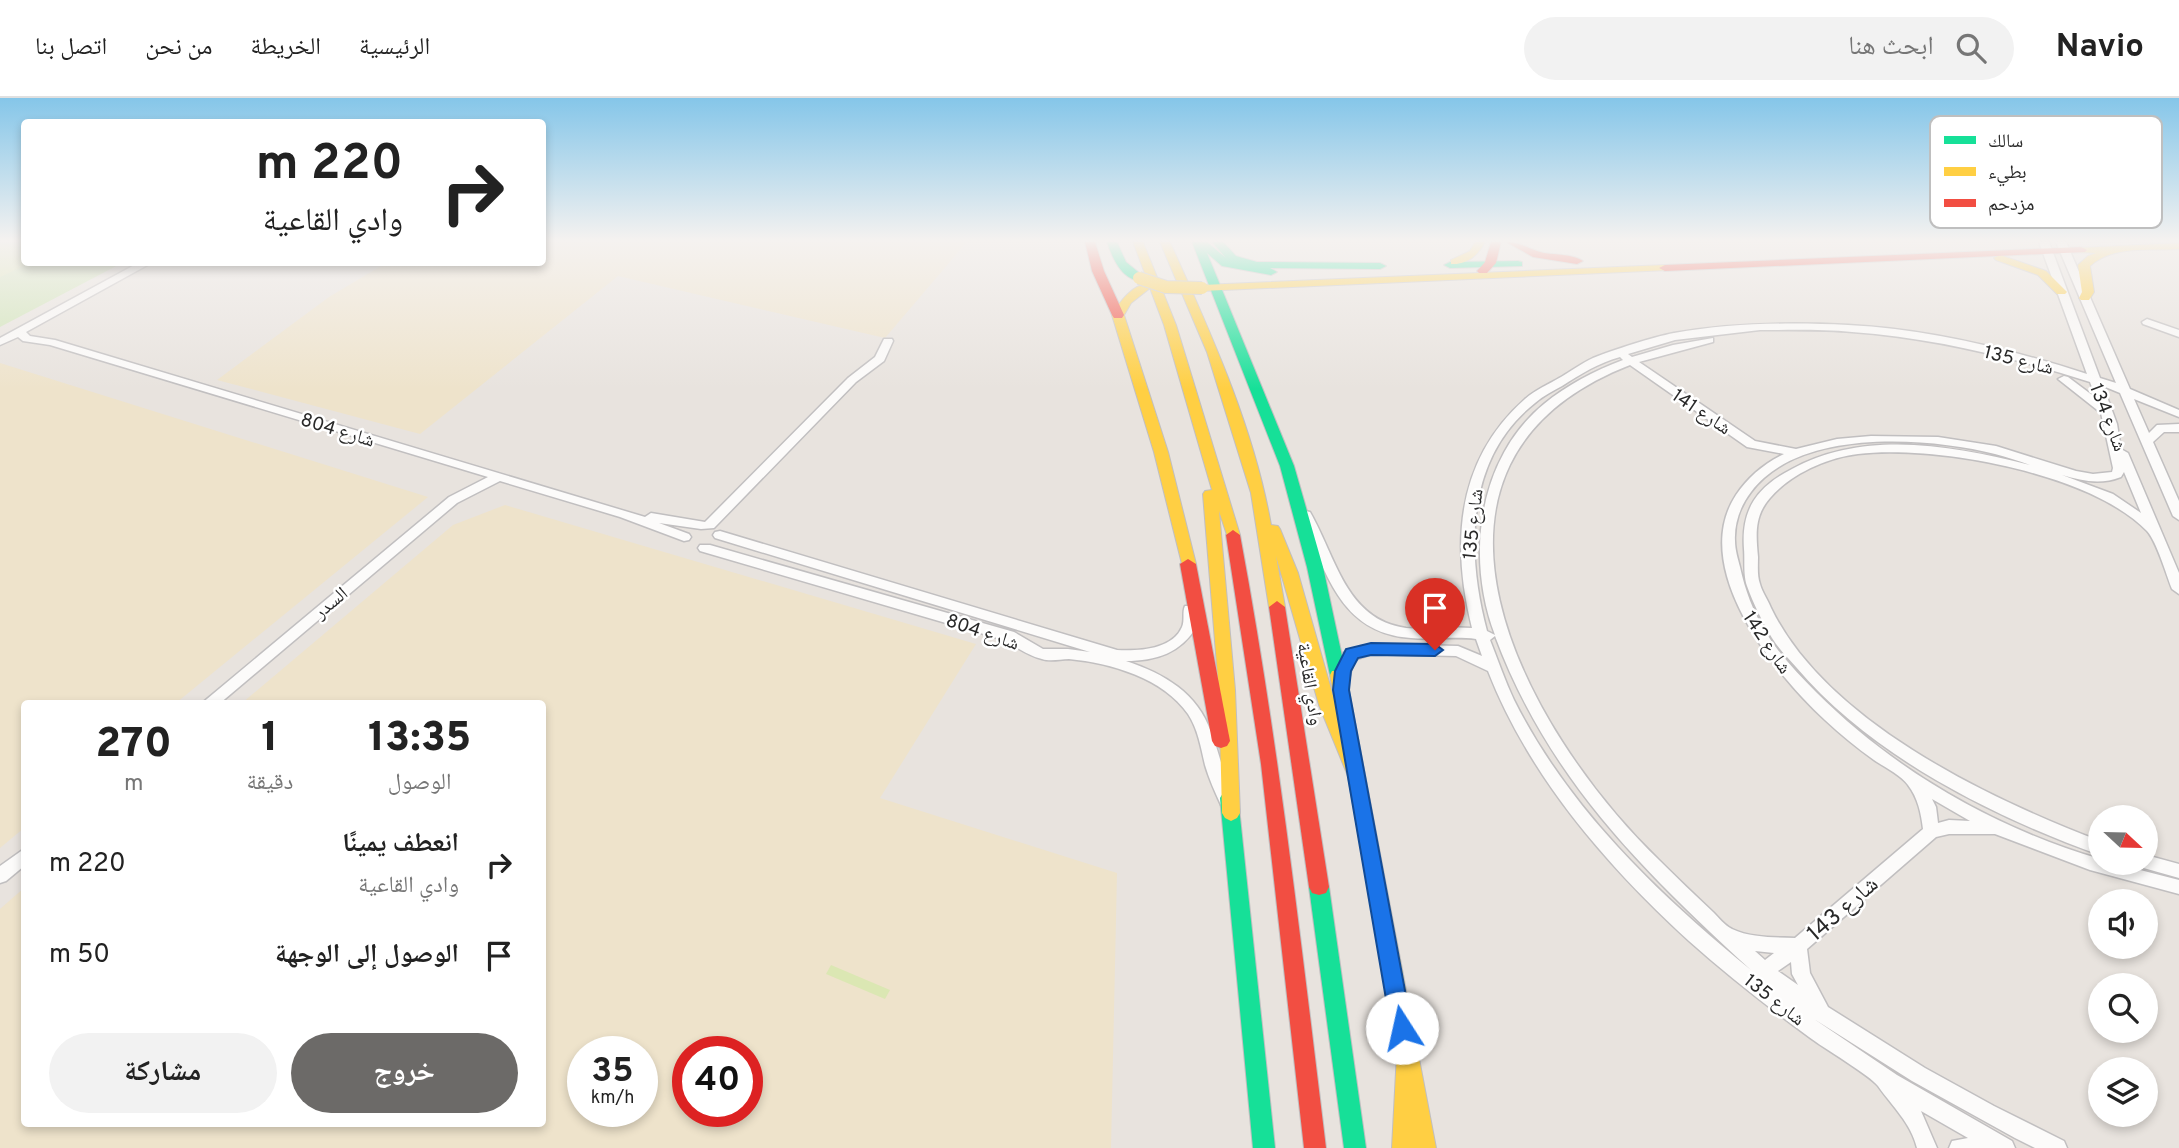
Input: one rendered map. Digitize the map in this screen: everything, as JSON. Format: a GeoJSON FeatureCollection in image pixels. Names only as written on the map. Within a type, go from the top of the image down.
{"type":"FeatureCollection","features":[{"type":"Feature","properties":{"kind":"main road"},"geometry":{"type":"LineString","coordinates":[[1107,291],[1118,315],[1161,452],[1190,574],[1230,808],[1264,1148]]}},
{"type":"Feature","properties":{"kind":"main road"},"geometry":{"type":"LineString","coordinates":[[1118,315],[1126,301],[1137,291]]}},
{"type":"Feature","properties":{"kind":"main road"},"geometry":{"type":"LineString","coordinates":[[1157,291],[1170,325],[1201,436],[1232,529],[1249,619],[1271,775],[1315,1148]]}},
{"type":"Feature","properties":{"kind":"main road","name":"وادي القاعية"},"geometry":{"type":"LineString","coordinates":[[1186,291],[1213,352],[1258,493],[1307,792],[1354,1148]]}},
{"type":"Feature","properties":{"kind":"main road","name":"وادي القاعية"},"geometry":{"type":"LineString","coordinates":[[1211,291],[1235,339],[1287,466],[1300,508],[1341,690],[1425,1148]]}},
{"type":"Feature","properties":{"kind":"main road"},"geometry":{"type":"LineString","coordinates":[[1235,339],[1234,312],[1238,298],[1257,291]]}},
{"type":"Feature","properties":{"kind":"main road"},"geometry":{"type":"LineString","coordinates":[[2085,298],[2088,291]]}},
{"type":"Feature","properties":{"kind":"main road"},"geometry":{"type":"LineString","coordinates":[[1201,436],[1215,534],[1227,690],[1230,808]]}},
{"type":"Feature","properties":{"kind":"main road"},"geometry":{"type":"LineString","coordinates":[[1258,493],[1290,573],[1327,705],[1356,775]]}},
{"type":"Feature","properties":{"kind":"main road"},"geometry":{"type":"LineString","coordinates":[[1403,1148],[1406,1054]]}},
{"type":"Feature","properties":{"kind":"street"},"geometry":{"type":"LineString","coordinates":[[0,342],[86,291]]}},
{"type":"Feature","properties":{"kind":"street"},"geometry":{"type":"LineString","coordinates":[[0,337],[92,291]]}},
{"type":"Feature","properties":{"kind":"street","name":"شارع 134"},"geometry":{"type":"LineString","coordinates":[[2081,291],[2179,516]]}},
{"type":"Feature","properties":{"kind":"street","name":"شارع 134"},"geometry":{"type":"LineString","coordinates":[[2061,292],[2108,416],[2179,589]]}},
{"type":"Feature","properties":{"kind":"street"},"geometry":{"type":"LineString","coordinates":[[2147,322],[2179,334]]}},
{"type":"Feature","properties":{"kind":"street","name":"شارع 135"},"geometry":{"type":"LineString","coordinates":[[2005,1148],[1876,1072],[1758,976],[1681,920],[1590,828],[1531,742],[1493,667],[1480,634],[1473,607],[1466,549],[1468,521],[1478,472],[1493,440],[1517,412],[1550,385],[1584,365],[1618,352],[1708,331],[1750,327],[1820,327],[1931,339],[2046,365],[2179,414]]}},
{"type":"Feature","properties":{"kind":"street","name":"شارع 804"},"geometry":{"type":"LineString","coordinates":[[15,331],[27,339],[51,342],[625,514],[684,537],[689,547],[705,548],[1009,636],[1042,654],[1069,654],[1145,675],[1179,694],[1192,709],[1204,733],[1216,780],[1230,808]]}},
{"type":"Feature","properties":{"kind":"street","name":"شارع 135"},"geometry":{"type":"LineString","coordinates":[[2057,1148],[1917,1074],[1824,1014],[1758,976],[1725,936],[1629,840],[1602,809],[1551,738],[1504,643],[1489,580],[1486,555],[1488,514],[1496,483],[1512,447],[1532,420],[1571,389],[1607,370],[1654,353],[1722,339],[1825,335],[1942,349],[2097,385]]}},
{"type":"Feature","properties":{"kind":"street"},"geometry":{"type":"LineString","coordinates":[[2046,365],[2072,360],[2076,354],[2077,337]]}},
{"type":"Feature","properties":{"kind":"street"},"geometry":{"type":"LineString","coordinates":[[705,548],[715,543],[712,529],[725,512],[852,380],[880,359],[888,341]]}},
{"type":"Feature","properties":{"kind":"street","name":"شارع 141"},"geometry":{"type":"LineString","coordinates":[[1618,352],[1751,444],[1796,453]]}},
{"type":"Feature","properties":{"kind":"street","name":"شارع 141"},"geometry":{"type":"LineString","coordinates":[[1653,377],[1649,364],[1654,353]]}},
{"type":"Feature","properties":{"kind":"street"},"geometry":{"type":"LineString","coordinates":[[2116,367],[2167,408]]}},
{"type":"Feature","properties":{"kind":"street","name":"شارع 141"},"geometry":{"type":"LineString","coordinates":[[1607,370],[1653,377]]}},
{"type":"Feature","properties":{"kind":"street"},"geometry":{"type":"LineString","coordinates":[[2064,379],[2092,398],[2108,416],[2119,468],[2117,474],[2106,480],[2120,490],[2120,499],[2115,502]]}},
{"type":"Feature","properties":{"kind":"street","name":"شارع 135"},"geometry":{"type":"LineString","coordinates":[[2128,397],[2179,425]]}},
{"type":"Feature","properties":{"kind":"street"},"geometry":{"type":"LineString","coordinates":[[2147,442],[2161,428],[2179,425]]}},
{"type":"Feature","properties":{"kind":"street","name":"شارع 142"},"geometry":{"type":"LineString","coordinates":[[2106,480],[2074,475],[1996,450],[1918,439],[1864,440],[1796,453],[1762,472],[1742,494],[1729,522],[1730,563],[1737,590],[1751,622],[1767,647],[1819,704],[1911,778],[2003,830],[2075,859],[2179,887]]}},
{"type":"Feature","properties":{"kind":"street","name":"شارع 141"},"geometry":{"type":"LineString","coordinates":[[1751,444],[1759,457],[1762,472]]}},
{"type":"Feature","properties":{"kind":"street","name":"شارع 142"},"geometry":{"type":"LineString","coordinates":[[2088,844],[2043,827],[1941,776],[1874,732],[1836,699],[1802,664],[1771,623],[1750,566],[1749,527],[1759,502],[1789,474],[1824,458],[1873,450],[1944,452],[1996,461],[2055,478],[2115,502],[2154,530]]}},
{"type":"Feature","properties":{"kind":"street"},"geometry":{"type":"LineString","coordinates":[[453,500],[475,469]]}},
{"type":"Feature","properties":{"kind":"street"},"geometry":{"type":"LineString","coordinates":[[453,500],[499,476]]}},
{"type":"Feature","properties":{"kind":"street","name":"السدر"},"geometry":{"type":"LineString","coordinates":[[213,700],[453,500]]}},
{"type":"Feature","properties":{"kind":"street","name":"وادي القاعية"},"geometry":{"type":"LineString","coordinates":[[1300,508],[1345,596],[1362,618],[1380,629],[1405,633],[1480,634],[1504,643]]}},
{"type":"Feature","properties":{"kind":"street","name":"شارع 804"},"geometry":{"type":"LineString","coordinates":[[625,514],[712,529],[1117,655],[1132,657],[1160,652],[1184,635],[1192,621],[1186,587],[1190,574]]}},
{"type":"Feature","properties":{"kind":"street"},"geometry":{"type":"LineString","coordinates":[[684,537],[693,528],[712,529]]}},
{"type":"Feature","properties":{"kind":"street"},"geometry":{"type":"LineString","coordinates":[[1449,634],[1465,623],[1473,607]]}},
{"type":"Feature","properties":{"kind":"street","name":"وادي القاعية"},"geometry":{"type":"LineString","coordinates":[[1341,690],[1346,660],[1352,653],[1363,650],[1458,651],[1493,667]]}},
{"type":"Feature","properties":{"kind":"street"},"geometry":{"type":"LineString","coordinates":[[1911,778],[1928,807],[1931,832],[1950,827],[2003,830]]}},
{"type":"Feature","properties":{"kind":"street","name":"شارع 143"},"geometry":{"type":"LineString","coordinates":[[1758,976],[1798,946],[1931,832]]}},
{"type":"Feature","properties":{"kind":"street"},"geometry":{"type":"LineString","coordinates":[[0,876],[21,858]]}},
{"type":"Feature","properties":{"kind":"street"},"geometry":{"type":"LineString","coordinates":[[2158,866],[2179,871]]}},
{"type":"Feature","properties":{"kind":"street"},"geometry":{"type":"LineString","coordinates":[[1725,936],[1761,945],[1798,946],[1801,974],[1824,1014]]}},
{"type":"Feature","properties":{"kind":"street"},"geometry":{"type":"LineString","coordinates":[[1876,1072],[1915,1118],[1924,1134],[1927,1148]]}},
{"type":"Feature","properties":{"kind":"street"},"geometry":{"type":"LineString","coordinates":[[1959,1148],[1994,1148]]}},
{"type":"Feature","properties":{"kind":"green space"},"geometry":{"type":"Polygon","coordinates":[[[0,291],[69,291],[0,327],[0,291]]]}},
{"type":"Feature","properties":{"kind":"green space"},"geometry":{"type":"Polygon","coordinates":[[[831,965],[890,990],[885,999],[826,974],[831,965]]]}},
{"type":"Feature","properties":{"kind":"sand"},"geometry":{"type":"Polygon","coordinates":[[[339,291],[599,291],[420,434],[217,380],[339,291]]]}},
{"type":"Feature","properties":{"kind":"sand"},"geometry":{"type":"Polygon","coordinates":[[[683,291],[925,291],[885,338],[683,291]]]}},
{"type":"Feature","properties":{"kind":"sand"},"geometry":{"type":"Polygon","coordinates":[[[0,363],[428,497],[180,700],[21,700],[21,830],[0,848],[0,363]]]}},
{"type":"Feature","properties":{"kind":"sand"},"geometry":{"type":"Polygon","coordinates":[[[505,505],[976,644],[880,798],[1117,873],[1111,1148],[0,1148],[0,909],[21,891],[21,1127],[546,1127],[546,700],[246,700],[453,525],[505,505]]]}},
{"type":"Feature","properties":{"kind":"traffic: fast"},"geometry":{"type":"LineString","coordinates":[[1217,291],[1287,466],[1315,567],[1338,675]]}},
{"type":"Feature","properties":{"kind":"traffic: fast"},"geometry":{"type":"LineString","coordinates":[[1229,798],[1264,1148]]}},
{"type":"Feature","properties":{"kind":"traffic: fast"},"geometry":{"type":"LineString","coordinates":[[1319,887],[1355,1148]]}},
{"type":"Feature","properties":{"kind":"traffic: slow"},"geometry":{"type":"LineString","coordinates":[[1140,291],[1126,301],[1118,315],[1161,452],[1188,564]]}},
{"type":"Feature","properties":{"kind":"traffic: slow"},"geometry":{"type":"LineString","coordinates":[[1157,291],[1170,325],[1233,535]]}},
{"type":"Feature","properties":{"kind":"traffic: slow"},"geometry":{"type":"LineString","coordinates":[[1186,291],[1213,352],[1258,493],[1277,607]]}},
{"type":"Feature","properties":{"kind":"traffic: slow"},"geometry":{"type":"LineString","coordinates":[[2085,298],[2088,291]]}},
{"type":"Feature","properties":{"kind":"traffic: slow"},"geometry":{"type":"LineString","coordinates":[[1210,494],[1227,690],[1231,813]]}},
{"type":"Feature","properties":{"kind":"traffic: slow"},"geometry":{"type":"LineString","coordinates":[[1273,529],[1290,573],[1327,705],[1356,775]]}},
{"type":"Feature","properties":{"kind":"traffic: slow"},"geometry":{"type":"LineString","coordinates":[[1338,675],[1425,1148]]}},
{"type":"Feature","properties":{"kind":"traffic: slow"},"geometry":{"type":"LineString","coordinates":[[1403,1148],[1407,1054]]}},
{"type":"Feature","properties":{"kind":"traffic: jam"},"geometry":{"type":"LineString","coordinates":[[1107,291],[1118,315]]}},
{"type":"Feature","properties":{"kind":"traffic: jam"},"geometry":{"type":"LineString","coordinates":[[1233,535],[1269,764],[1315,1148]]}},
{"type":"Feature","properties":{"kind":"traffic: jam"},"geometry":{"type":"LineString","coordinates":[[1188,564],[1221,741]]}},
{"type":"Feature","properties":{"kind":"traffic: jam"},"geometry":{"type":"LineString","coordinates":[[1277,607],[1319,887]]}},
{"type":"Feature","properties":{"kind":"route"},"geometry":{"type":"LineString","coordinates":[[1402,1028],[1341,690],[1346,660],[1352,653],[1388,648],[1435,650]]}}]}
